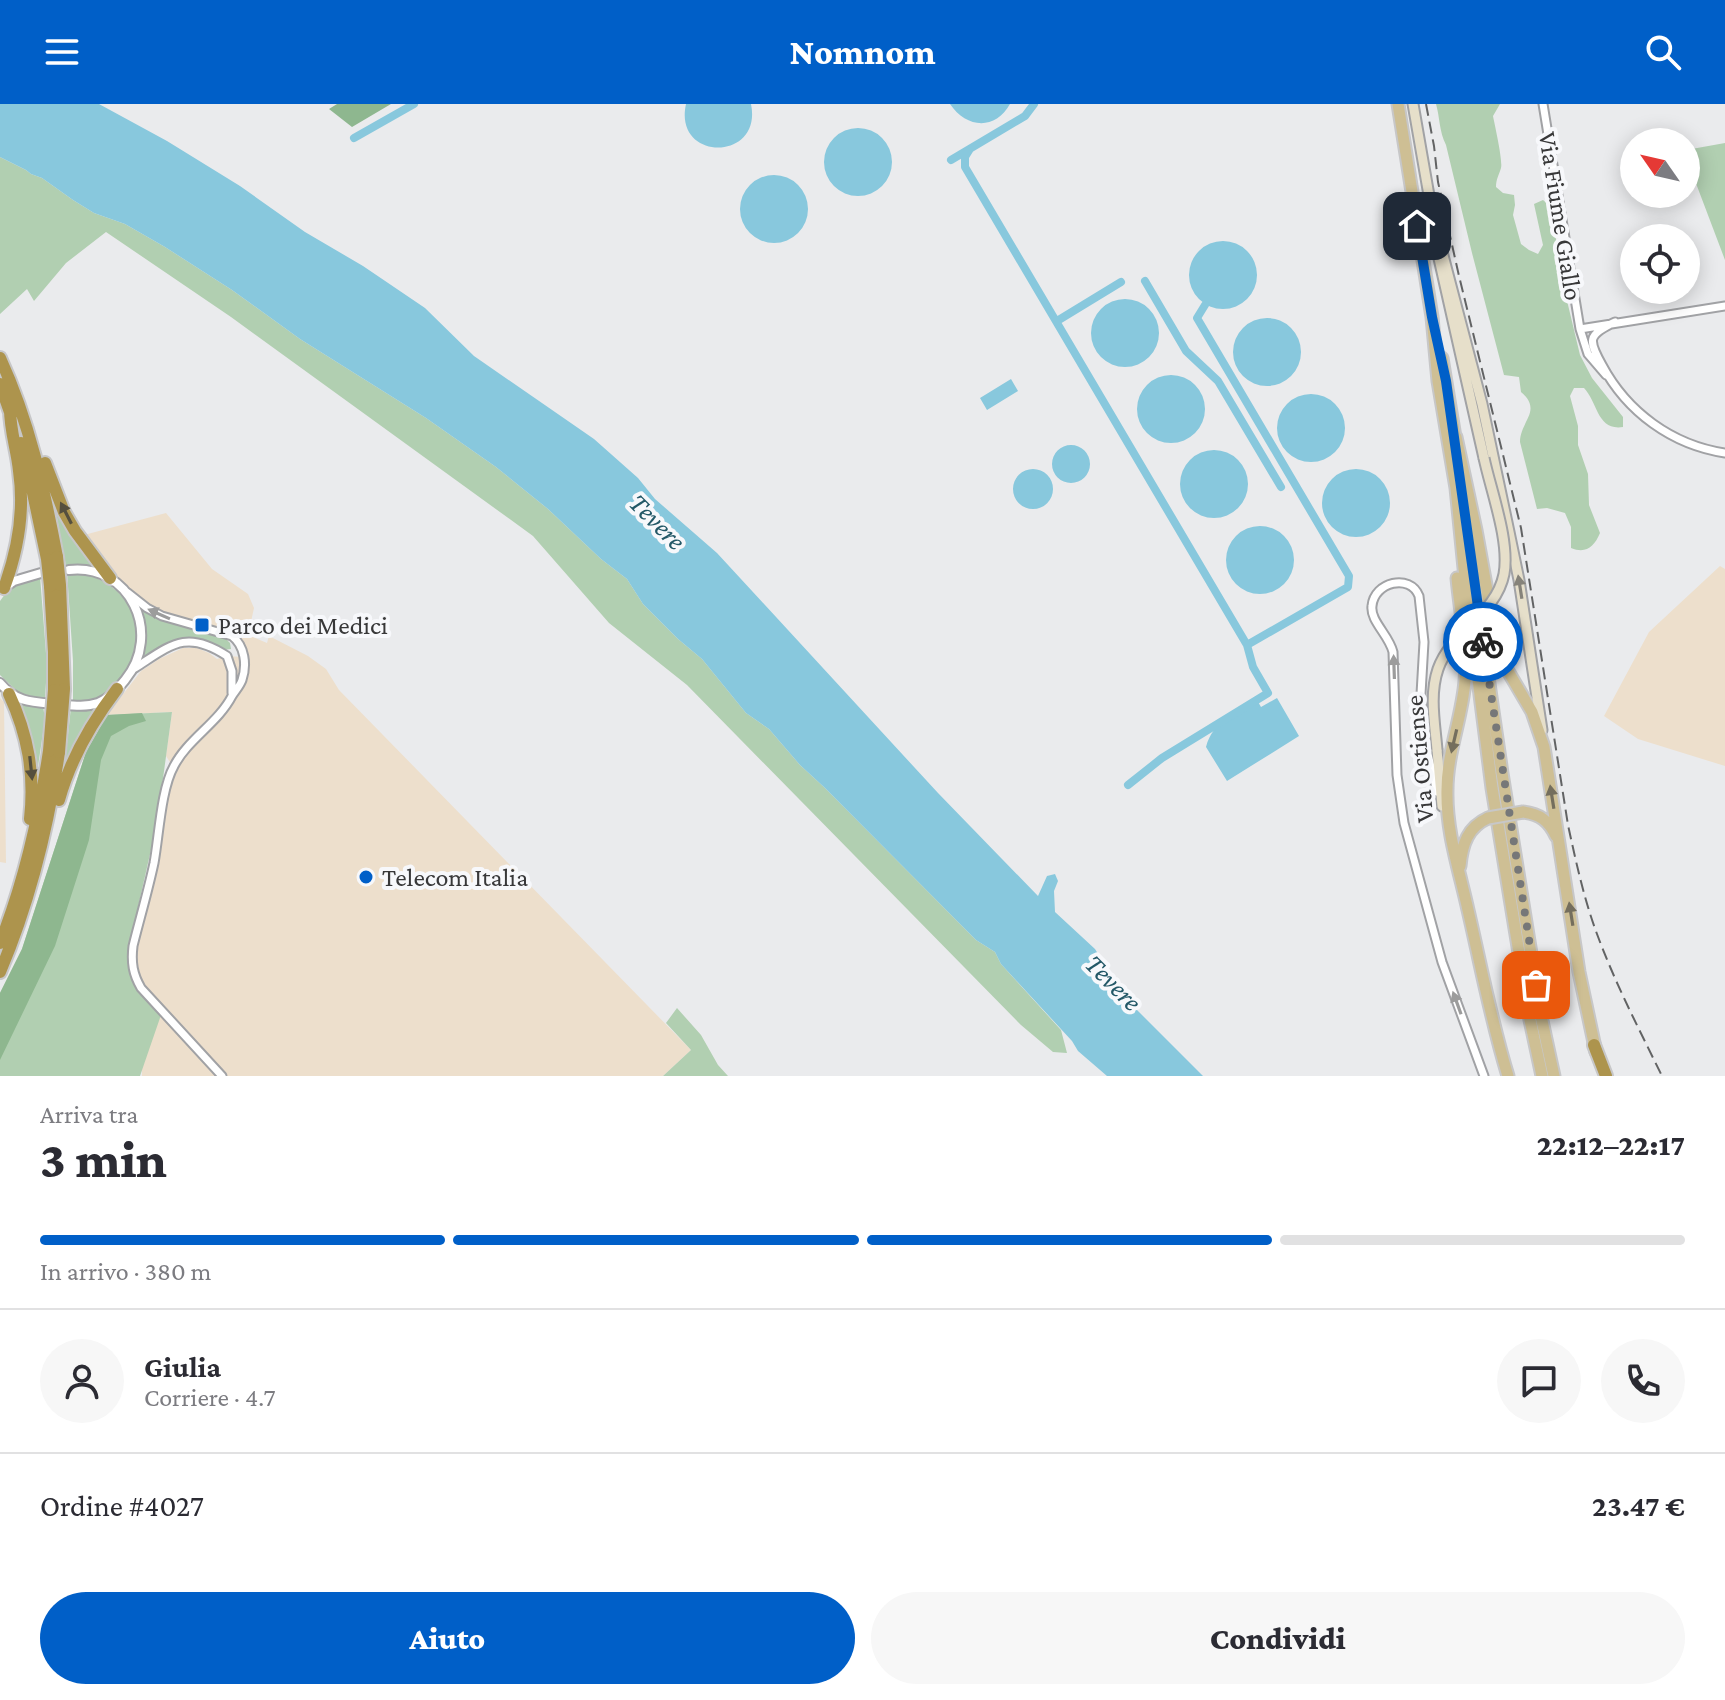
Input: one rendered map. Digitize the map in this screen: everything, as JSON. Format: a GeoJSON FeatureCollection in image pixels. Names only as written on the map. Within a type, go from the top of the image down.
{"type":"FeatureCollection","features":[{"type":"Feature","properties":{"kind":"highway"},"geometry":{"type":"LineString","coordinates":[[0,358],[52,558],[59,690],[44,840],[0,972]]}},
{"type":"Feature","properties":{"kind":"highway"},"geometry":{"type":"LineString","coordinates":[[0,384],[15,409],[29,422],[64,512],[110,578]]}},
{"type":"Feature","properties":{"kind":"highway"},"geometry":{"type":"LineString","coordinates":[[2,590],[15,552],[22,508],[19,467],[10,426],[15,409]]}},
{"type":"Feature","properties":{"kind":"highway"},"geometry":{"type":"LineString","coordinates":[[44,840],[51,829],[73,762],[94,722],[117,689]]}},
{"type":"Feature","properties":{"kind":"highway"},"geometry":{"type":"LineString","coordinates":[[9,694],[22,727],[32,772],[33,797],[26,868]]}},
{"type":"Feature","properties":{"kind":"highway"},"geometry":{"type":"LineString","coordinates":[[0,943],[26,868],[54,751]]}},
{"type":"Feature","properties":{"kind":"highway"},"geometry":{"type":"LineString","coordinates":[[1594,1045],[1604,1076]]}},
{"type":"Feature","properties":{"kind":"main road"},"geometry":{"type":"LineString","coordinates":[[1398,104],[1456,488],[1469,618],[1492,788],[1542,1076]]}},
{"type":"Feature","properties":{"kind":"main road","name":"Via Ostiense"},"geometry":{"type":"LineString","coordinates":[[1413,104],[1441,271],[1505,554],[1501,585],[1494,599],[1452,645],[1438,669],[1433,697],[1443,815],[1460,873],[1492,1023],[1508,1076]]}},
{"type":"Feature","properties":{"kind":"main road","name":"Via Ostiense"},"geometry":{"type":"LineString","coordinates":[[1434,221],[1479,391],[1519,580],[1579,972],[1594,1045]]}},
{"type":"Feature","properties":{"kind":"main road"},"geometry":{"type":"LineString","coordinates":[[1432,317],[1453,425],[1500,760],[1541,1016],[1554,1076]]}},
{"type":"Feature","properties":{"kind":"main road"},"geometry":{"type":"LineString","coordinates":[[1453,425],[1497,645],[1503,662],[1532,712],[1544,747]]}},
{"type":"Feature","properties":{"kind":"main road"},"geometry":{"type":"LineString","coordinates":[[1448,440],[1465,659],[1463,701],[1447,783],[1451,845]]}},
{"type":"Feature","properties":{"kind":"main road"},"geometry":{"type":"LineString","coordinates":[[1460,873],[1462,849],[1467,837],[1475,825],[1488,818],[1533,813],[1552,828],[1561,848]]}},
{"type":"Feature","properties":{"kind":"street","name":"Via Fiume Giallo"},"geometry":{"type":"LineString","coordinates":[[1543,104],[1580,329],[1588,354],[1631,406],[1661,429],[1687,443],[1725,453]]}},
{"type":"Feature","properties":{"kind":"street","name":"Via Fiume Giallo"},"geometry":{"type":"LineString","coordinates":[[1580,329],[1725,306]]}},
{"type":"Feature","properties":{"kind":"street","name":"Via Fiume Giallo"},"geometry":{"type":"LineString","coordinates":[[1606,375],[1592,342],[1600,330],[1615,322]]}},
{"type":"Feature","properties":{"kind":"street"},"geometry":{"type":"LineString","coordinates":[[69,570],[95,571],[110,578],[162,616],[232,636],[238,641],[244,657],[241,681],[222,714],[183,754],[168,781],[132,959],[133,974],[141,988],[222,1076]]}},
{"type":"Feature","properties":{"kind":"street"},"geometry":{"type":"LineString","coordinates":[[2,590],[14,581],[41,573]]}},
{"type":"Feature","properties":{"kind":"street"},"geometry":{"type":"LineString","coordinates":[[1443,815],[1423,727],[1424,650],[1418,591],[1405,583],[1394,583],[1383,587],[1374,597],[1371,608],[1393,652],[1397,781],[1407,836],[1442,962],[1484,1076]]}},
{"type":"Feature","properties":{"kind":"street"},"geometry":{"type":"LineString","coordinates":[[121,588],[135,605],[142,625],[141,649],[135,668]]}},
{"type":"Feature","properties":{"kind":"street"},"geometry":{"type":"LineString","coordinates":[[0,683],[9,694],[28,702],[78,706],[100,702],[117,689],[135,668],[185,641],[201,641],[227,656],[244,657]]}},
{"type":"Feature","properties":{"kind":"street"},"geometry":{"type":"LineString","coordinates":[[227,656],[232,671],[232,695]]}},
{"type":"Feature","properties":{"kind":"shaded area"},"geometry":{"type":"Polygon","coordinates":[[[166,513],[212,569],[248,594],[254,608],[248,635],[267,643],[269,636],[326,669],[339,690],[691,1050],[663,1076],[142,1076],[141,988],[132,959],[173,767],[166,756],[172,712],[107,715],[141,671],[183,648],[197,648],[217,659],[243,657],[232,636],[162,616],[121,588],[84,535],[166,513]]]}},
{"type":"Feature","properties":{"kind":"shaded area"},"geometry":{"type":"Polygon","coordinates":[[[1720,566],[1725,569],[1725,766],[1638,739],[1604,716],[1649,632],[1720,566]]]}},
{"type":"Feature","properties":{"kind":"shaded area"},"geometry":{"type":"Polygon","coordinates":[[[0,698],[4,702],[6,863],[0,862],[0,698]]]}},
{"type":"Feature","properties":{"kind":"green space"},"geometry":{"type":"Polygon","coordinates":[[[337,104],[391,104],[352,127],[329,109],[337,104]]]}},
{"type":"Feature","properties":{"kind":"green space"},"geometry":{"type":"Polygon","coordinates":[[[1436,104],[1500,104],[1493,116],[1501,164],[1496,187],[1503,193],[1514,195],[1513,215],[1521,244],[1538,254],[1543,245],[1534,204],[1543,200],[1551,207],[1563,284],[1580,355],[1592,378],[1623,417],[1623,427],[1608,425],[1584,388],[1574,388],[1570,396],[1578,426],[1578,445],[1588,474],[1589,505],[1600,533],[1585,550],[1571,548],[1571,527],[1565,513],[1547,508],[1537,509],[1520,442],[1530,405],[1521,392],[1519,377],[1504,375],[1436,104]]]}},
{"type":"Feature","properties":{"kind":"green space"},"geometry":{"type":"Polygon","coordinates":[[[1725,143],[1725,260],[1700,194],[1700,147],[1725,143]]]}},
{"type":"Feature","properties":{"kind":"green space"},"geometry":{"type":"Polygon","coordinates":[[[0,157],[42,178],[94,213],[125,224],[232,290],[300,339],[426,418],[496,467],[548,509],[627,579],[643,604],[702,659],[746,713],[769,729],[800,765],[976,940],[995,952],[1001,964],[1061,1030],[1067,1053],[1053,1052],[1021,1025],[687,685],[609,623],[533,536],[231,317],[106,232],[66,263],[34,301],[27,289],[0,314],[0,157]]]}},
{"type":"Feature","properties":{"kind":"green space"},"geometry":{"type":"Polygon","coordinates":[[[55,507],[75,540],[94,566],[66,566],[55,507]]]}},
{"type":"Feature","properties":{"kind":"green space"},"geometry":{"type":"Polygon","coordinates":[[[67,572],[102,580],[116,590],[127,602],[138,633],[129,668],[112,689],[92,700],[73,701],[67,572]]]}},
{"type":"Feature","properties":{"kind":"green space"},"geometry":{"type":"Polygon","coordinates":[[[40,576],[47,666],[45,699],[19,693],[0,675],[0,601],[17,585],[40,576]]]}},
{"type":"Feature","properties":{"kind":"green space"},"geometry":{"type":"Polygon","coordinates":[[[140,608],[160,619],[226,639],[231,649],[191,638],[174,642],[143,658],[145,639],[140,608]]]}},
{"type":"Feature","properties":{"kind":"green space"},"geometry":{"type":"Polygon","coordinates":[[[20,705],[43,706],[45,719],[36,780],[20,705]]]}},
{"type":"Feature","properties":{"kind":"green space"},"geometry":{"type":"Polygon","coordinates":[[[99,706],[65,762],[71,707],[99,706]]]}},
{"type":"Feature","properties":{"kind":"green space"},"geometry":{"type":"Polygon","coordinates":[[[172,712],[157,823],[127,956],[134,982],[161,1015],[140,1076],[0,1076],[0,993],[22,949],[86,752],[107,715],[172,712]]]}},
{"type":"Feature","properties":{"kind":"green space"},"geometry":{"type":"Polygon","coordinates":[[[142,713],[146,721],[111,736],[101,760],[89,840],[55,946],[0,1060],[0,993],[22,949],[86,752],[107,715],[142,713]]]}},
{"type":"Feature","properties":{"kind":"green space"},"geometry":{"type":"Polygon","coordinates":[[[677,1008],[701,1035],[728,1076],[663,1076],[691,1050],[666,1023],[677,1008]]]}},
{"type":"Feature","properties":{"kind":"water","name":"Tevere"},"geometry":{"type":"Polygon","coordinates":[[[0,104],[99,104],[167,141],[425,308],[474,356],[594,439],[638,478],[655,499],[717,553],[938,793],[1038,896],[1047,876],[1055,874],[1058,881],[1054,891],[1055,912],[1095,949],[1126,999],[1203,1076],[1107,1076],[1078,1051],[1001,964],[995,952],[976,940],[800,765],[769,729],[746,713],[702,659],[643,604],[627,579],[548,509],[496,467],[426,418],[300,339],[232,290],[125,224],[94,213],[42,178],[0,157],[0,104]]]}},
{"type":"Feature","properties":{"kind":"water"},"geometry":{"type":"Polygon","coordinates":[[[686,104],[751,104],[751,123],[744,137],[732,145],[718,148],[704,145],[692,137],[686,123],[686,104]]]}},
{"type":"Feature","properties":{"kind":"water"},"geometry":{"type":"Polygon","coordinates":[[[950,104],[1010,104],[997,119],[980,123],[964,118],[950,104]]]}},
{"type":"Feature","properties":{"kind":"water"},"geometry":{"type":"Polygon","coordinates":[[[858,128],[882,138],[892,162],[882,186],[858,196],[834,186],[824,162],[834,138],[858,128]]]}},
{"type":"Feature","properties":{"kind":"water"},"geometry":{"type":"Polygon","coordinates":[[[774,175],[798,185],[808,209],[798,233],[774,243],[750,233],[740,209],[750,185],[774,175]]]}},
{"type":"Feature","properties":{"kind":"water"},"geometry":{"type":"Polygon","coordinates":[[[1223,241],[1247,251],[1257,275],[1247,299],[1223,309],[1199,299],[1189,275],[1199,251],[1223,241]]]}},
{"type":"Feature","properties":{"kind":"water"},"geometry":{"type":"Polygon","coordinates":[[[1125,299],[1149,309],[1159,333],[1149,357],[1125,367],[1101,357],[1091,333],[1101,309],[1125,299]]]}},
{"type":"Feature","properties":{"kind":"water"},"geometry":{"type":"Polygon","coordinates":[[[1267,318],[1291,328],[1301,352],[1291,376],[1267,386],[1243,376],[1233,352],[1243,328],[1267,318]]]}},
{"type":"Feature","properties":{"kind":"water"},"geometry":{"type":"Polygon","coordinates":[[[1171,375],[1195,385],[1205,409],[1195,433],[1171,443],[1147,433],[1137,409],[1147,385],[1171,375]]]}},
{"type":"Feature","properties":{"kind":"water"},"geometry":{"type":"Polygon","coordinates":[[[1011,379],[1018,391],[987,410],[980,398],[1011,379]]]}},
{"type":"Feature","properties":{"kind":"water"},"geometry":{"type":"Polygon","coordinates":[[[1311,394],[1335,404],[1345,428],[1335,452],[1311,462],[1287,452],[1277,428],[1287,404],[1311,394]]]}},
{"type":"Feature","properties":{"kind":"water"},"geometry":{"type":"Polygon","coordinates":[[[1071,445],[1085,450],[1090,464],[1085,478],[1071,483],[1057,478],[1052,464],[1057,450],[1071,445]]]}},
{"type":"Feature","properties":{"kind":"water"},"geometry":{"type":"Polygon","coordinates":[[[1214,450],[1238,460],[1248,484],[1238,508],[1214,518],[1190,508],[1180,484],[1190,460],[1214,450]]]}},
{"type":"Feature","properties":{"kind":"water"},"geometry":{"type":"Polygon","coordinates":[[[1033,469],[1047,475],[1053,489],[1047,503],[1033,509],[1019,503],[1013,489],[1019,475],[1033,469]]]}},
{"type":"Feature","properties":{"kind":"water"},"geometry":{"type":"Polygon","coordinates":[[[1356,469],[1380,479],[1390,503],[1380,527],[1356,537],[1332,527],[1322,503],[1332,479],[1356,469]]]}},
{"type":"Feature","properties":{"kind":"water"},"geometry":{"type":"Polygon","coordinates":[[[1260,526],[1284,536],[1294,560],[1284,584],[1260,594],[1236,584],[1226,560],[1236,536],[1260,526]]]}},
{"type":"Feature","properties":{"kind":"water"},"geometry":{"type":"Polygon","coordinates":[[[1277,698],[1299,736],[1227,781],[1206,747],[1209,738],[1219,724],[1257,700],[1261,707],[1277,698]]]}},
{"type":"Feature","properties":{"kind":"waterway"},"geometry":{"type":"LineString","coordinates":[[354,138],[414,104]]}},
{"type":"Feature","properties":{"kind":"waterway"},"geometry":{"type":"LineString","coordinates":[[951,160],[1025,116],[1034,104]]}},
{"type":"Feature","properties":{"kind":"waterway"},"geometry":{"type":"LineString","coordinates":[[970,149],[965,157],[965,167],[1247,645]]}},
{"type":"Feature","properties":{"kind":"waterway"},"geometry":{"type":"LineString","coordinates":[[1145,281],[1186,351],[1218,381],[1281,487]]}},
{"type":"Feature","properties":{"kind":"waterway"},"geometry":{"type":"LineString","coordinates":[[1057,321],[1121,282]]}},
{"type":"Feature","properties":{"kind":"waterway"},"geometry":{"type":"LineString","coordinates":[[1128,785],[1162,758],[1268,693],[1253,667],[1247,645],[1348,587],[1349,576],[1197,318],[1205,305]]}},
{"type":"Feature","properties":{"kind":"railway"},"geometry":{"type":"LineString","coordinates":[[1426,104],[1438,182],[1459,276],[1521,528],[1577,867],[1604,952],[1662,1076]]}},
{"type":"Feature","properties":{"kind":"way so far"},"geometry":{"type":"LineString","coordinates":[[1483,642],[1536,985]]}},
{"type":"Feature","properties":{"kind":"place","name":"Parco dei Medici"},"geometry":{"type":"Point","coordinates":[202,625]}},
{"type":"Feature","properties":{"kind":"place","name":"Telecom Italia"},"geometry":{"type":"Point","coordinates":[366,877]}},
{"type":"Feature","properties":{"kind":"route"},"geometry":{"type":"LineString","coordinates":[[1417,226],[1453,425],[1483,642]]}}]}
